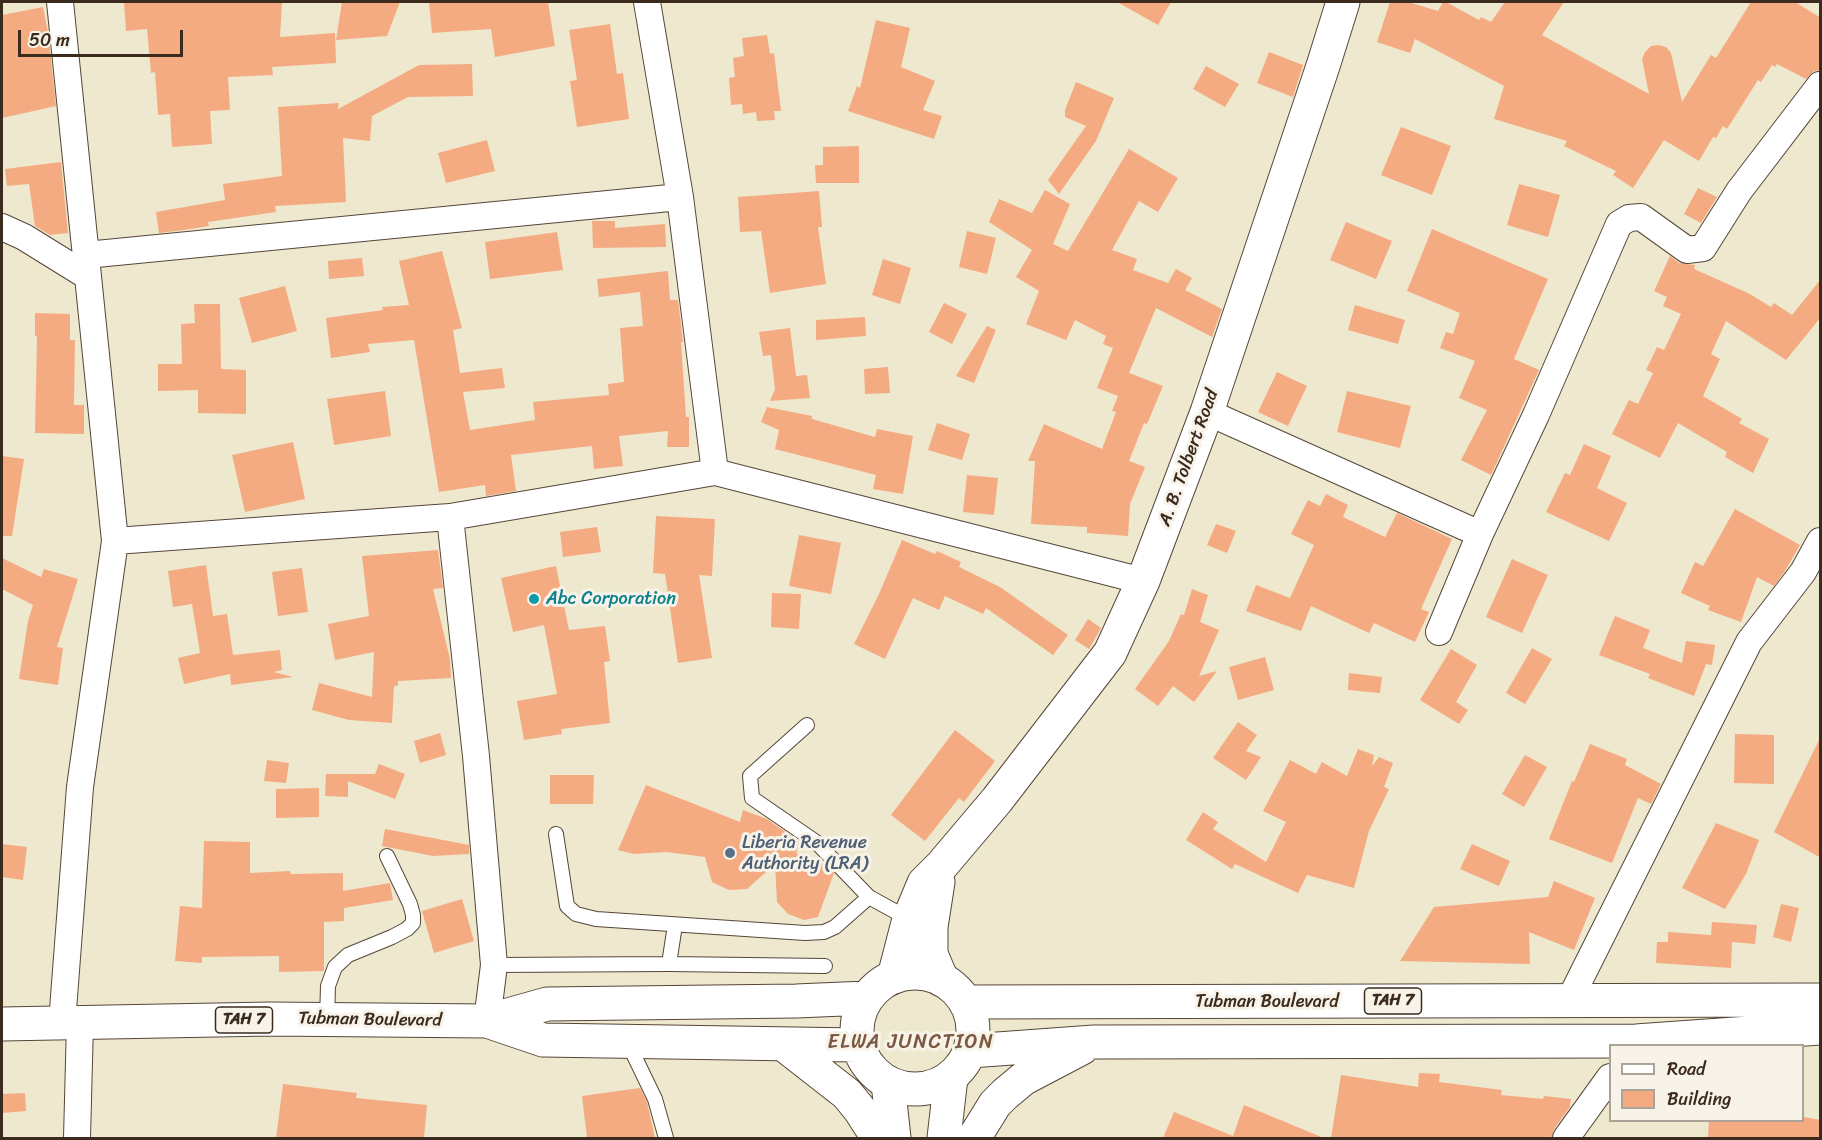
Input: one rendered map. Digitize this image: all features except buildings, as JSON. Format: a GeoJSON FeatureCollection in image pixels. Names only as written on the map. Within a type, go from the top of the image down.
{"type":"FeatureCollection","features":[{"type":"Feature","properties":{"kind":"main road","name":"A. B. Tolbert Road"},"geometry":{"type":"LineString","coordinates":[[894,977],[909,919],[924,883],[997,800],[1110,653],[1143,581],[1207,412],[1343,2]]}},
{"type":"Feature","properties":{"kind":"main road","name":"A. B. Tolbert Road"},"geometry":{"type":"LineString","coordinates":[[942,865],[931,927],[931,954],[942,980]]}},
{"type":"Feature","properties":{"kind":"main road"},"geometry":{"type":"LineString","coordinates":[[926,974],[942,980],[956,989],[966,1002],[972,1018],[974,1034],[970,1051],[963,1065],[951,1077],[937,1085],[921,1089],[904,1088],[888,1083],[875,1073],[865,1060],[858,1045],[858,1020],[867,998],[879,986],[894,977],[926,974]]}},
{"type":"Feature","properties":{"kind":"main road","name":"Tubman Boulevard"},"geometry":{"type":"LineString","coordinates":[[2,1024],[327,1020],[487,1021],[547,1004],[867,998]]}},
{"type":"Feature","properties":{"kind":"main road","name":"Tubman Boulevard"},"geometry":{"type":"LineString","coordinates":[[966,1002],[1017,1004],[1570,999],[1821,1000]]}},
{"type":"Feature","properties":{"kind":"main road","name":"Tubman Boulevard"},"geometry":{"type":"LineString","coordinates":[[487,1021],[543,1040],[858,1045]]}},
{"type":"Feature","properties":{"kind":"main road"},"geometry":{"type":"LineString","coordinates":[[970,1051],[1094,1042],[1634,1043],[1821,1028]]}},
{"type":"Feature","properties":{"kind":"main road"},"geometry":{"type":"LineString","coordinates":[[974,1138],[995,1104],[1023,1079],[1094,1042]]}},
{"type":"Feature","properties":{"kind":"main road"},"geometry":{"type":"LineString","coordinates":[[783,1044],[847,1094],[878,1138]]}},
{"type":"Feature","properties":{"kind":"main road"},"geometry":{"type":"LineString","coordinates":[[944,1138],[951,1077]]}},
{"type":"Feature","properties":{"kind":"main road"},"geometry":{"type":"LineString","coordinates":[[888,1083],[894,1138]]}},
{"type":"Feature","properties":{"kind":"street"},"geometry":{"type":"LineString","coordinates":[[60,2],[115,541],[80,787],[71,1023],[77,1138]]}},
{"type":"Feature","properties":{"kind":"street"},"geometry":{"type":"LineString","coordinates":[[647,2],[680,197],[715,472]]}},
{"type":"Feature","properties":{"kind":"street"},"geometry":{"type":"LineString","coordinates":[[1439,632],[1480,534],[1536,416],[1619,224],[1629,218],[1641,218],[1687,250],[1703,248],[1739,191],[1821,85]]}},
{"type":"Feature","properties":{"kind":"street"},"geometry":{"type":"LineString","coordinates":[[2,227],[86,266],[680,197]]}},
{"type":"Feature","properties":{"kind":"street"},"geometry":{"type":"LineString","coordinates":[[1207,412],[1480,534]]}},
{"type":"Feature","properties":{"kind":"street"},"geometry":{"type":"LineString","coordinates":[[115,541],[450,517],[715,472],[1143,581]]}},
{"type":"Feature","properties":{"kind":"street"},"geometry":{"type":"LineString","coordinates":[[450,517],[476,756],[494,965],[487,1021]]}},
{"type":"Feature","properties":{"kind":"street"},"geometry":{"type":"LineString","coordinates":[[1570,999],[1749,642],[1803,572],[1821,541]]}},
{"type":"Feature","properties":{"kind":"street"},"geometry":{"type":"LineString","coordinates":[[1566,1138],[1609,1080]]}},
{"type":"Feature","properties":{"kind":"lane"},"geometry":{"type":"LineString","coordinates":[[807,725],[750,776],[752,798],[816,842],[869,897],[909,919]]}},
{"type":"Feature","properties":{"kind":"lane"},"geometry":{"type":"LineString","coordinates":[[556,834],[567,906],[576,914],[597,919],[805,933],[824,932],[835,927],[869,897]]}},
{"type":"Feature","properties":{"kind":"lane"},"geometry":{"type":"LineString","coordinates":[[327,1020],[328,986],[335,967],[348,955],[392,937],[413,923],[410,904],[387,855]]}},
{"type":"Feature","properties":{"kind":"lane"},"geometry":{"type":"LineString","coordinates":[[669,964],[675,925]]}},
{"type":"Feature","properties":{"kind":"lane"},"geometry":{"type":"LineString","coordinates":[[494,965],[825,966]]}},
{"type":"Feature","properties":{"kind":"lane"},"geometry":{"type":"LineString","coordinates":[[627,1041],[655,1099],[666,1138]]}},
{"type":"Feature","properties":{"kind":"place","name":"Abc Corporation"},"geometry":{"type":"Point","coordinates":[534,599]}},
{"type":"Feature","properties":{"kind":"place","name":"Liberia Revenue Authority (LRA)"},"geometry":{"type":"Point","coordinates":[730,853]}},
{"type":"Feature","properties":{"kind":"district","name":"ELWA JUNCTION"},"geometry":{"type":"Point","coordinates":[911,1043]}}]}
